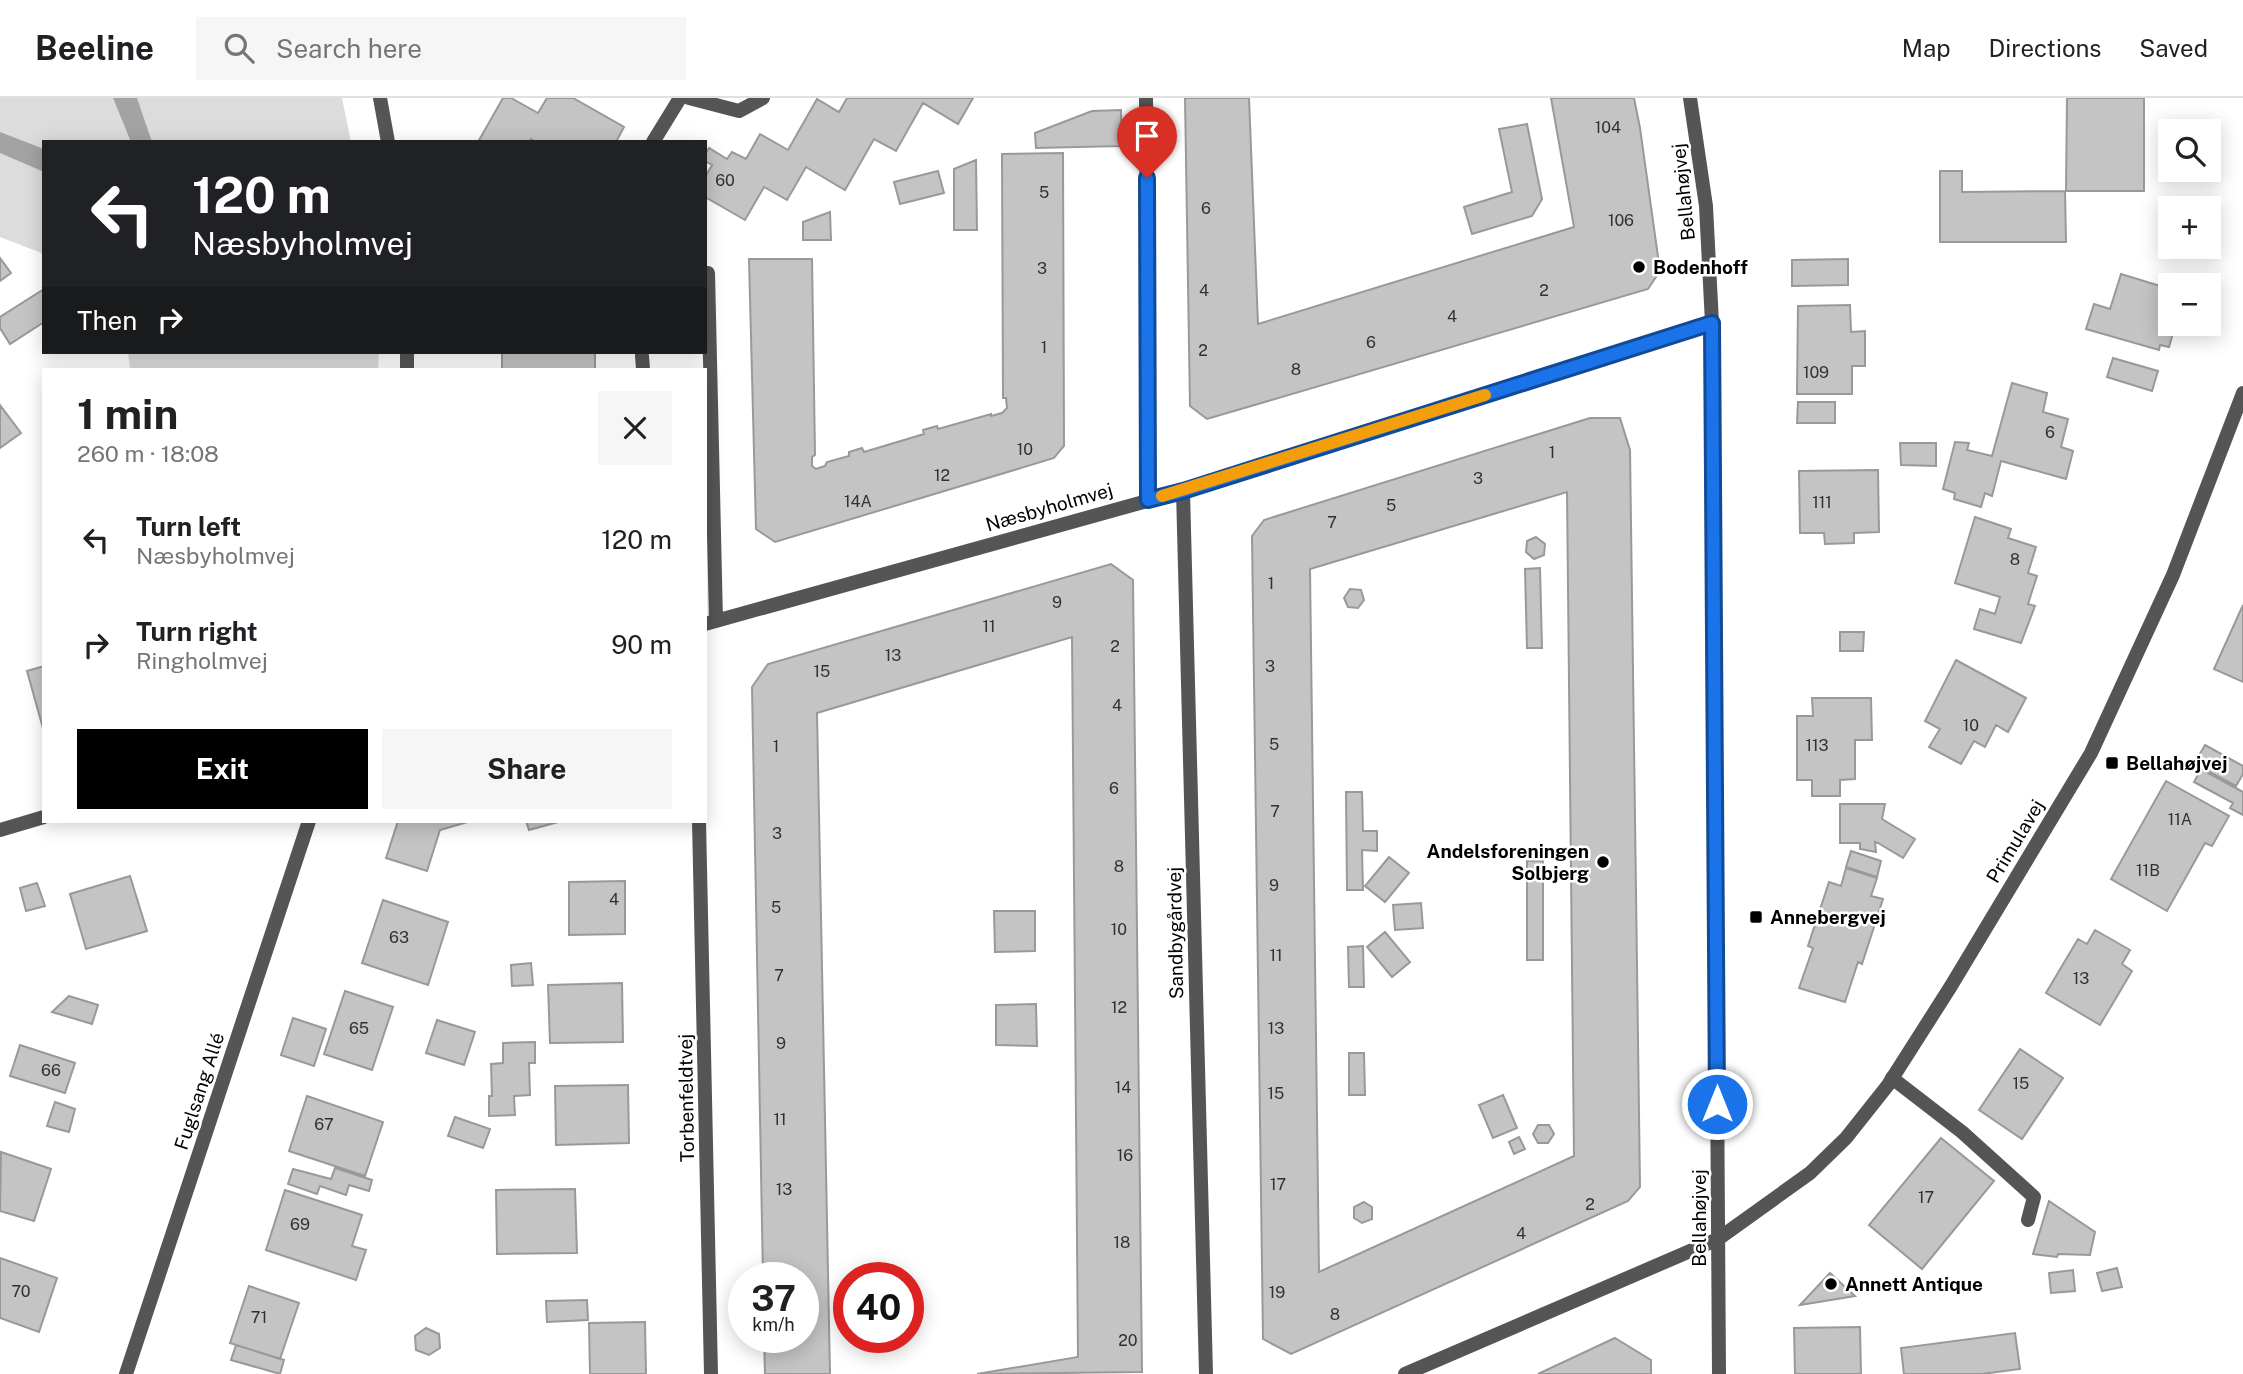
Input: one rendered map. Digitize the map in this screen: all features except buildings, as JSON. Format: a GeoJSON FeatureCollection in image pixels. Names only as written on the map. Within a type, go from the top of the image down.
{"type":"FeatureCollection","features":[{"type":"Feature","properties":{"kind":"street"},"geometry":{"type":"LineString","coordinates":[[380,98],[387,140]]}},
{"type":"Feature","properties":{"kind":"street"},"geometry":{"type":"LineString","coordinates":[[654,140],[680,98]]}},
{"type":"Feature","properties":{"kind":"street"},"geometry":{"type":"LineString","coordinates":[[689,98],[739,111],[763,98]]}},
{"type":"Feature","properties":{"kind":"street"},"geometry":{"type":"LineString","coordinates":[[1146,98],[1148,500]]}},
{"type":"Feature","properties":{"kind":"street","name":"Bellahøjvej"},"geometry":{"type":"LineString","coordinates":[[1690,98],[1706,206],[1712,323],[1719,1374]]}},
{"type":"Feature","properties":{"kind":"street","name":"Næsbyholmvej"},"geometry":{"type":"LineString","coordinates":[[708,273],[710,623],[1183,491],[1712,323]]}},
{"type":"Feature","properties":{"kind":"street","name":"Primulavej"},"geometry":{"type":"LineString","coordinates":[[1718,1239],[1810,1173],[1846,1138],[1892,1078],[1951,986],[2091,753],[2173,575],[2243,393]]}},
{"type":"Feature","properties":{"kind":"street","name":"Sandbygårdvej"},"geometry":{"type":"LineString","coordinates":[[1183,491],[1206,1374]]}},
{"type":"Feature","properties":{"kind":"street"},"geometry":{"type":"LineString","coordinates":[[0,830],[42,818]]}},
{"type":"Feature","properties":{"kind":"street","name":"Fuglsang Allé"},"geometry":{"type":"LineString","coordinates":[[126,1374],[308,823]]}},
{"type":"Feature","properties":{"kind":"street","name":"Torbenfeldtvej"},"geometry":{"type":"LineString","coordinates":[[699,823],[710,1374]]}},
{"type":"Feature","properties":{"kind":"street"},"geometry":{"type":"LineString","coordinates":[[1892,1078],[1962,1132],[2034,1197],[2028,1220]]}},
{"type":"Feature","properties":{"kind":"street"},"geometry":{"type":"LineString","coordinates":[[1405,1374],[1718,1239]]}},
{"type":"Feature","properties":{"kind":"shaded area"},"geometry":{"type":"Polygon","coordinates":[[[0,98],[342,98],[351,140],[42,140],[42,253],[0,237],[0,98]]]}},
{"type":"Feature","properties":{"kind":"shaded area"},"geometry":{"type":"Polygon","coordinates":[[[113,98],[137,98],[151,140],[130,140],[113,98]]]}},
{"type":"Feature","properties":{"kind":"shaded area"},"geometry":{"type":"Polygon","coordinates":[[[0,132],[42,148],[42,171],[0,153],[0,132]]]}},
{"type":"Feature","properties":{"kind":"shaded area"},"geometry":{"type":"Polygon","coordinates":[[[128,354],[379,354],[378,368],[130,368],[128,354]]]}},
{"type":"Feature","properties":{"kind":"slow traffic"},"geometry":{"type":"LineString","coordinates":[[1162,496],[1485,395]]}},
{"type":"Feature","properties":{"kind":"place","name":"Bodenhoff"},"geometry":{"type":"Point","coordinates":[1639,267]}},
{"type":"Feature","properties":{"kind":"place","name":"Bellahøjvej"},"geometry":{"type":"Point","coordinates":[2112,763]}},
{"type":"Feature","properties":{"kind":"place","name":"Andelsforeningen Solbjerg"},"geometry":{"type":"Point","coordinates":[1603,862]}},
{"type":"Feature","properties":{"kind":"place","name":"Annebergvej"},"geometry":{"type":"Point","coordinates":[1756,917]}},
{"type":"Feature","properties":{"kind":"place","name":"Annett Antique"},"geometry":{"type":"Point","coordinates":[1831,1284]}},
{"type":"Feature","properties":{"kind":"route"},"geometry":{"type":"LineString","coordinates":[[1147,178],[1148,500],[1712,323],[1717,1104]]}}]}
